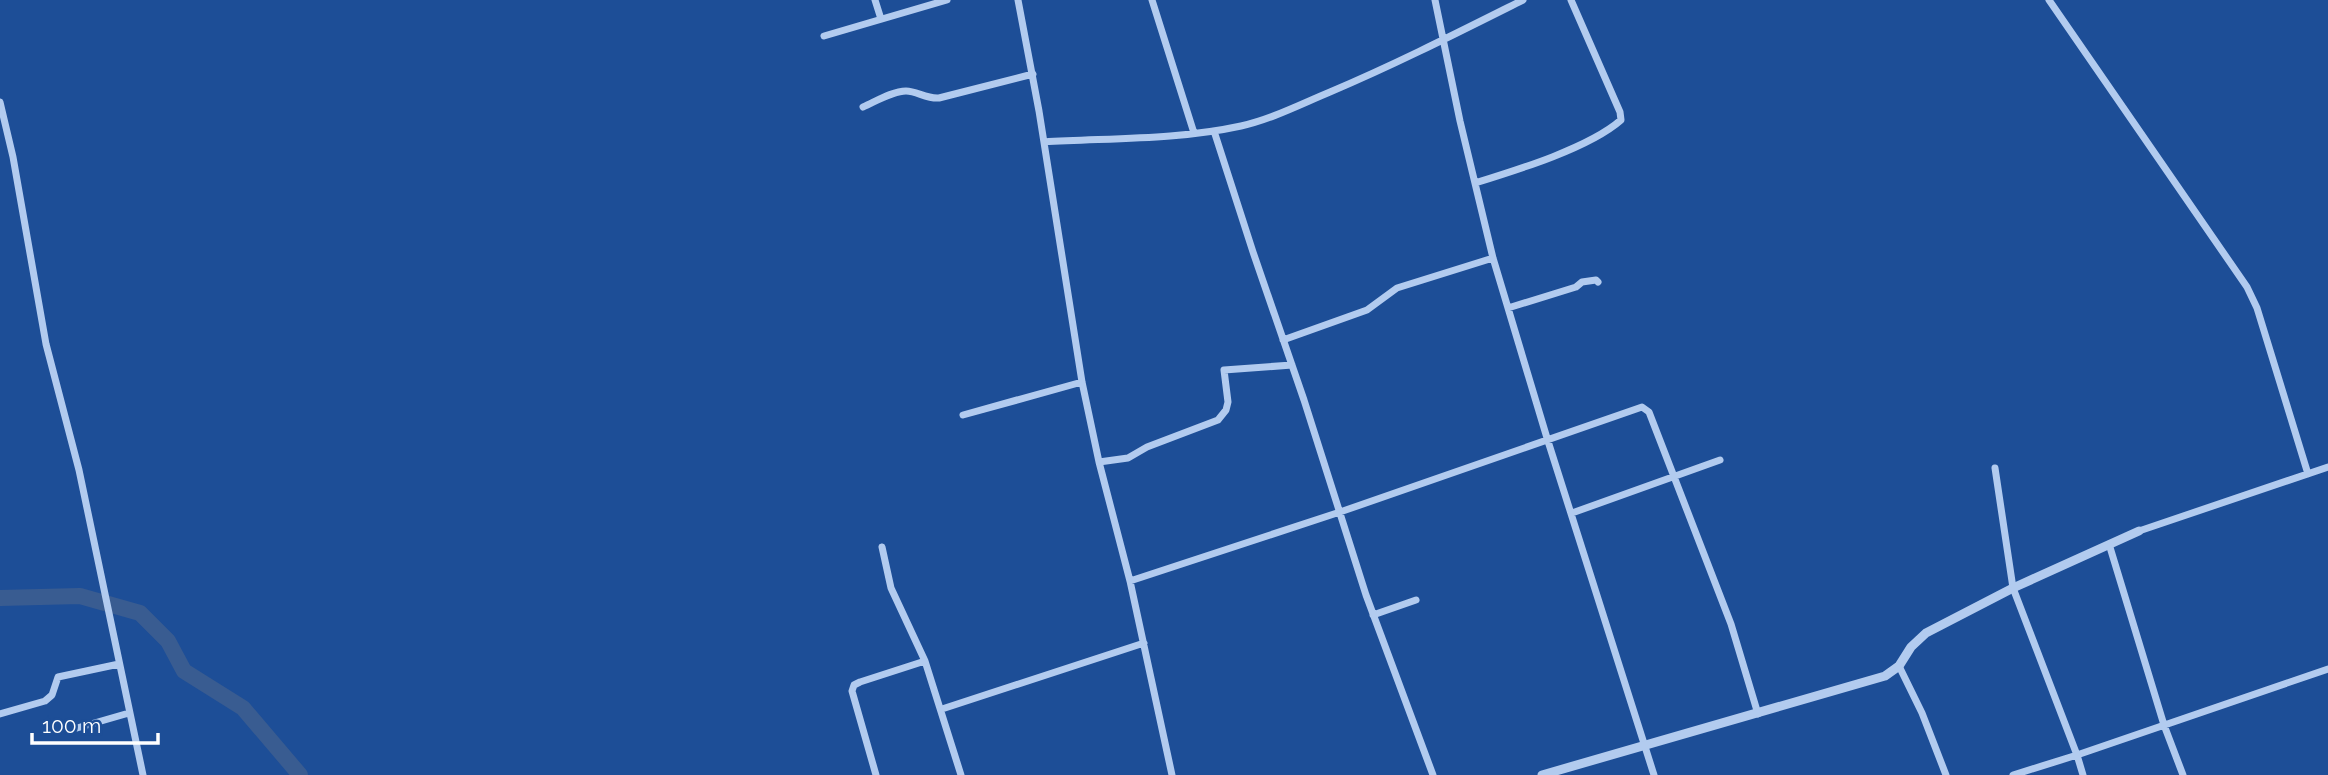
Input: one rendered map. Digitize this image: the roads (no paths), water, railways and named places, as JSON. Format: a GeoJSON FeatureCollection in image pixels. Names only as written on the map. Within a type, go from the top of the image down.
{"type":"FeatureCollection","features":[{"type":"Feature","properties":{"kind":"street"},"geometry":{"type":"LineString","coordinates":[[875,0],[881,19]]}},
{"type":"Feature","properties":{"kind":"street"},"geometry":{"type":"LineString","coordinates":[[824,36],[947,0]]}},
{"type":"Feature","properties":{"kind":"street"},"geometry":{"type":"LineString","coordinates":[[1018,0],[1033,74],[1082,382],[1099,462],[1130,581],[1172,775]]}},
{"type":"Feature","properties":{"kind":"street"},"geometry":{"type":"LineString","coordinates":[[1152,0],[1194,133]]}},
{"type":"Feature","properties":{"kind":"street"},"geometry":{"type":"LineString","coordinates":[[1435,0],[1493,258],[1654,775]]}},
{"type":"Feature","properties":{"kind":"street"},"geometry":{"type":"LineString","coordinates":[[1044,142],[1214,131],[1270,117],[1443,41],[1523,0]]}},
{"type":"Feature","properties":{"kind":"street"},"geometry":{"type":"LineString","coordinates":[[1475,183],[1552,156],[1592,138],[1621,120],[1620,112],[1571,0]]}},
{"type":"Feature","properties":{"kind":"street"},"geometry":{"type":"LineString","coordinates":[[2049,0],[2246,287],[2257,307],[2308,474]]}},
{"type":"Feature","properties":{"kind":"street"},"geometry":{"type":"LineString","coordinates":[[863,107],[900,92],[906,91],[931,99],[939,98],[1033,74]]}},
{"type":"Feature","properties":{"kind":"street"},"geometry":{"type":"LineString","coordinates":[[0,102],[13,157],[45,341],[79,470],[105,585],[110,622],[143,775]]}},
{"type":"Feature","properties":{"kind":"street"},"geometry":{"type":"LineString","coordinates":[[1214,131],[1373,615],[1433,775]]}},
{"type":"Feature","properties":{"kind":"street"},"geometry":{"type":"LineString","coordinates":[[1283,340],[1367,310],[1397,288],[1493,258]]}},
{"type":"Feature","properties":{"kind":"street"},"geometry":{"type":"LineString","coordinates":[[1508,307],[1576,288],[1582,282],[1598,282]]}},
{"type":"Feature","properties":{"kind":"street"},"geometry":{"type":"LineString","coordinates":[[1099,462],[1128,458],[1147,447],[1218,420],[1226,410],[1228,402],[1224,370],[1292,365]]}},
{"type":"Feature","properties":{"kind":"street"},"geometry":{"type":"LineString","coordinates":[[963,415],[1082,382]]}},
{"type":"Feature","properties":{"kind":"street"},"geometry":{"type":"LineString","coordinates":[[1130,581],[1642,407],[1649,412],[1731,624],[1758,714]]}},
{"type":"Feature","properties":{"kind":"street"},"geometry":{"type":"LineString","coordinates":[[1572,513],[1720,460]]}},
{"type":"Feature","properties":{"kind":"street"},"geometry":{"type":"LineString","coordinates":[[1542,775],[1885,676],[1899,666],[1917,641],[1926,634],[2013,588],[2139,531],[2328,467]]}},
{"type":"Feature","properties":{"kind":"street"},"geometry":{"type":"LineString","coordinates":[[1995,468],[2013,588],[2083,775]]}},
{"type":"Feature","properties":{"kind":"street"},"geometry":{"type":"LineString","coordinates":[[2109,544],[2164,725],[2183,775]]}},
{"type":"Feature","properties":{"kind":"street"},"geometry":{"type":"LineString","coordinates":[[881,547],[896,602],[918,640],[961,775]]}},
{"type":"Feature","properties":{"kind":"street"},"geometry":{"type":"LineString","coordinates":[[1373,615],[1416,600]]}},
{"type":"Feature","properties":{"kind":"street"},"geometry":{"type":"LineString","coordinates":[[942,709],[1144,643]]}},
{"type":"Feature","properties":{"kind":"street"},"geometry":{"type":"LineString","coordinates":[[876,775],[852,691],[860,682],[925,661]]}},
{"type":"Feature","properties":{"kind":"street"},"geometry":{"type":"LineString","coordinates":[[0,713],[45,701],[52,695],[58,677],[119,664]]}},
{"type":"Feature","properties":{"kind":"street"},"geometry":{"type":"LineString","coordinates":[[1899,666],[1922,713],[1946,775]]}},
{"type":"Feature","properties":{"kind":"street"},"geometry":{"type":"LineString","coordinates":[[2013,775],[2328,669]]}},
{"type":"Feature","properties":{"kind":"street"},"geometry":{"type":"LineString","coordinates":[[77,728],[129,713]]}},
{"type":"Feature","properties":{"kind":"waterway"},"geometry":{"type":"LineString","coordinates":[[0,598],[80,596],[140,613],[168,641],[184,671],[243,708],[300,775]]}}]}
